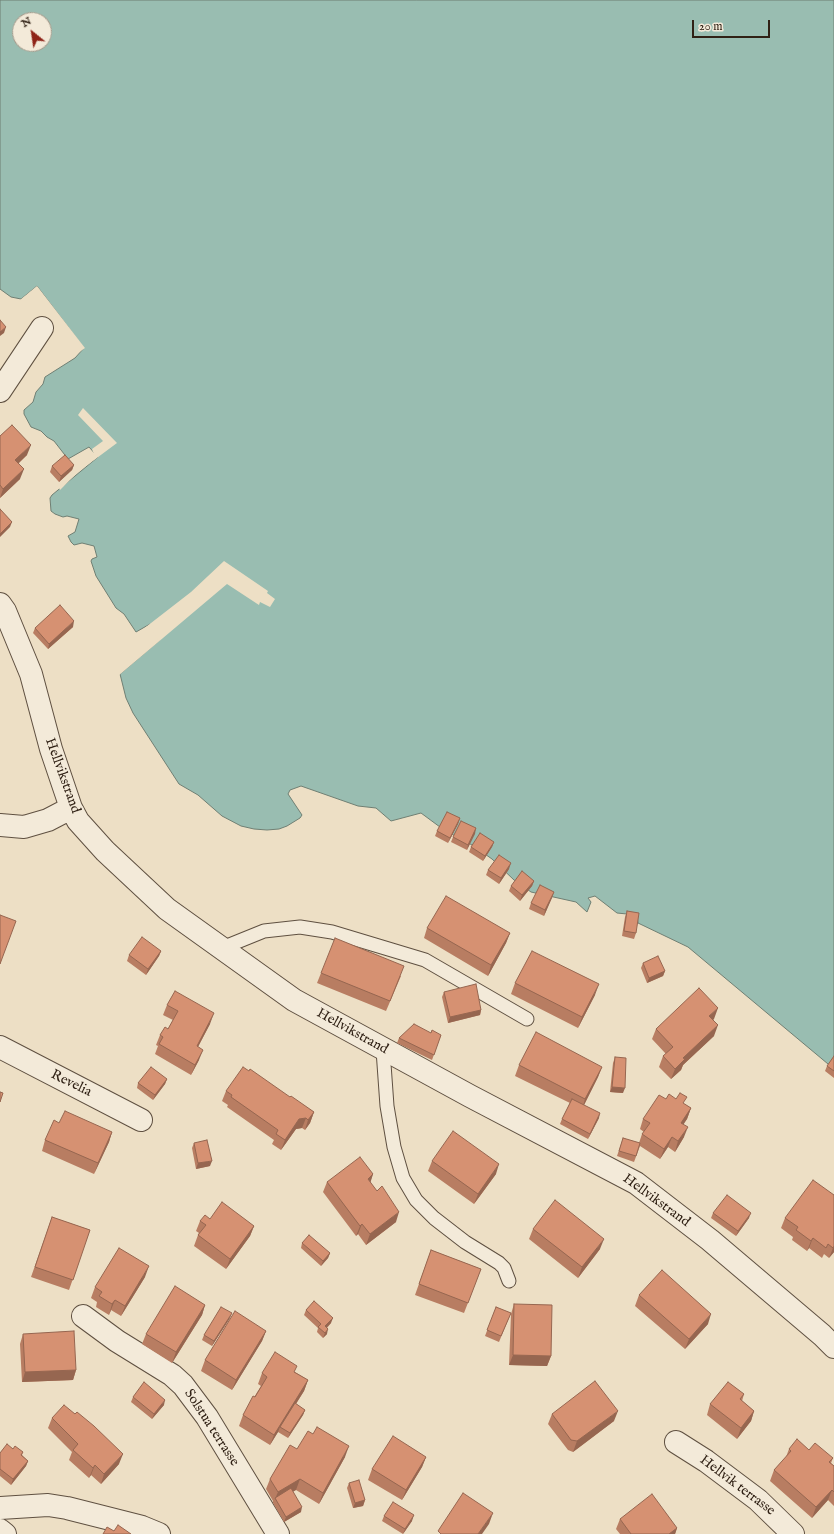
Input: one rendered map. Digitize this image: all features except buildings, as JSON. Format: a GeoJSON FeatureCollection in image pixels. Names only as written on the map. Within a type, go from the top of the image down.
{"type":"FeatureCollection","features":[{"type":"Feature","properties":{"kind":"street"},"geometry":{"type":"LineString","coordinates":[[0,391],[42,328]]}},
{"type":"Feature","properties":{"kind":"street","name":"Hellvikstrand"},"geometry":{"type":"LineString","coordinates":[[0,604],[5,611],[31,674],[50,749],[71,808],[78,821],[105,851],[167,909],[294,1000],[383,1050],[636,1183],[710,1240],[822,1335],[834,1347]]}},
{"type":"Feature","properties":{"kind":"street"},"geometry":{"type":"LineString","coordinates":[[0,825],[24,827],[48,820],[71,808]]}},
{"type":"Feature","properties":{"kind":"street","name":"Revelia"},"geometry":{"type":"LineString","coordinates":[[0,1047],[141,1120]]}},
{"type":"Feature","properties":{"kind":"street","name":"Solstua terrasse"},"geometry":{"type":"LineString","coordinates":[[83,1316],[117,1341],[172,1375],[183,1385],[207,1418],[278,1534]]}},
{"type":"Feature","properties":{"kind":"street","name":"Hellvik terrasse"},"geometry":{"type":"LineString","coordinates":[[676,1442],[706,1461],[758,1500],[793,1534]]}},
{"type":"Feature","properties":{"kind":"street"},"geometry":{"type":"LineString","coordinates":[[0,1508],[48,1505],[142,1527],[159,1534]]}},
{"type":"Feature","properties":{"kind":"street"},"geometry":{"type":"LineString","coordinates":[[0,1530],[5,1534]]}},
{"type":"Feature","properties":{"kind":"lane"},"geometry":{"type":"LineString","coordinates":[[222,948],[264,931],[300,927],[332,932],[425,960],[527,1019]]}},
{"type":"Feature","properties":{"kind":"lane"},"geometry":{"type":"LineString","coordinates":[[383,1050],[387,1106],[394,1147],[403,1178],[416,1200],[434,1218],[465,1242],[499,1263],[504,1268],[509,1281]]}},
{"type":"Feature","properties":{"kind":"water"},"geometry":{"type":"Polygon","coordinates":[[[0,0],[834,0],[834,1069],[688,947],[638,923],[637,915],[617,913],[595,896],[588,898],[591,902],[587,912],[576,902],[531,892],[514,880],[492,859],[472,845],[444,830],[421,813],[391,821],[376,808],[358,806],[301,786],[290,790],[288,794],[302,815],[300,818],[279,829],[254,829],[241,826],[222,816],[198,795],[179,784],[133,713],[126,698],[120,674],[161,639],[150,624],[136,632],[124,614],[116,608],[96,576],[91,561],[97,557],[94,546],[82,543],[74,545],[68,536],[75,532],[79,519],[67,516],[63,517],[51,511],[50,498],[52,495],[98,457],[89,447],[68,459],[54,441],[41,431],[31,427],[24,414],[24,410],[33,402],[36,392],[43,384],[45,377],[75,358],[84,348],[37,286],[21,299],[11,297],[0,289],[0,0]]]}},
{"type":"Feature","properties":{"kind":"pier"},"geometry":{"type":"Polygon","coordinates":[[[37,286],[85,348],[74,356],[82,348],[37,289],[22,301],[20,300],[37,286]]]}},
{"type":"Feature","properties":{"kind":"pier"},"geometry":{"type":"Polygon","coordinates":[[[83,408],[117,443],[78,472],[60,490],[59,488],[77,470],[95,457],[92,449],[103,441],[78,415],[83,408]]]}},
{"type":"Feature","properties":{"kind":"pier"},"geometry":{"type":"Polygon","coordinates":[[[224,561],[268,591],[267,593],[275,599],[270,607],[260,602],[259,605],[227,584],[118,676],[119,673],[158,639],[150,626],[143,632],[142,630],[191,592],[224,561]]]}}]}
